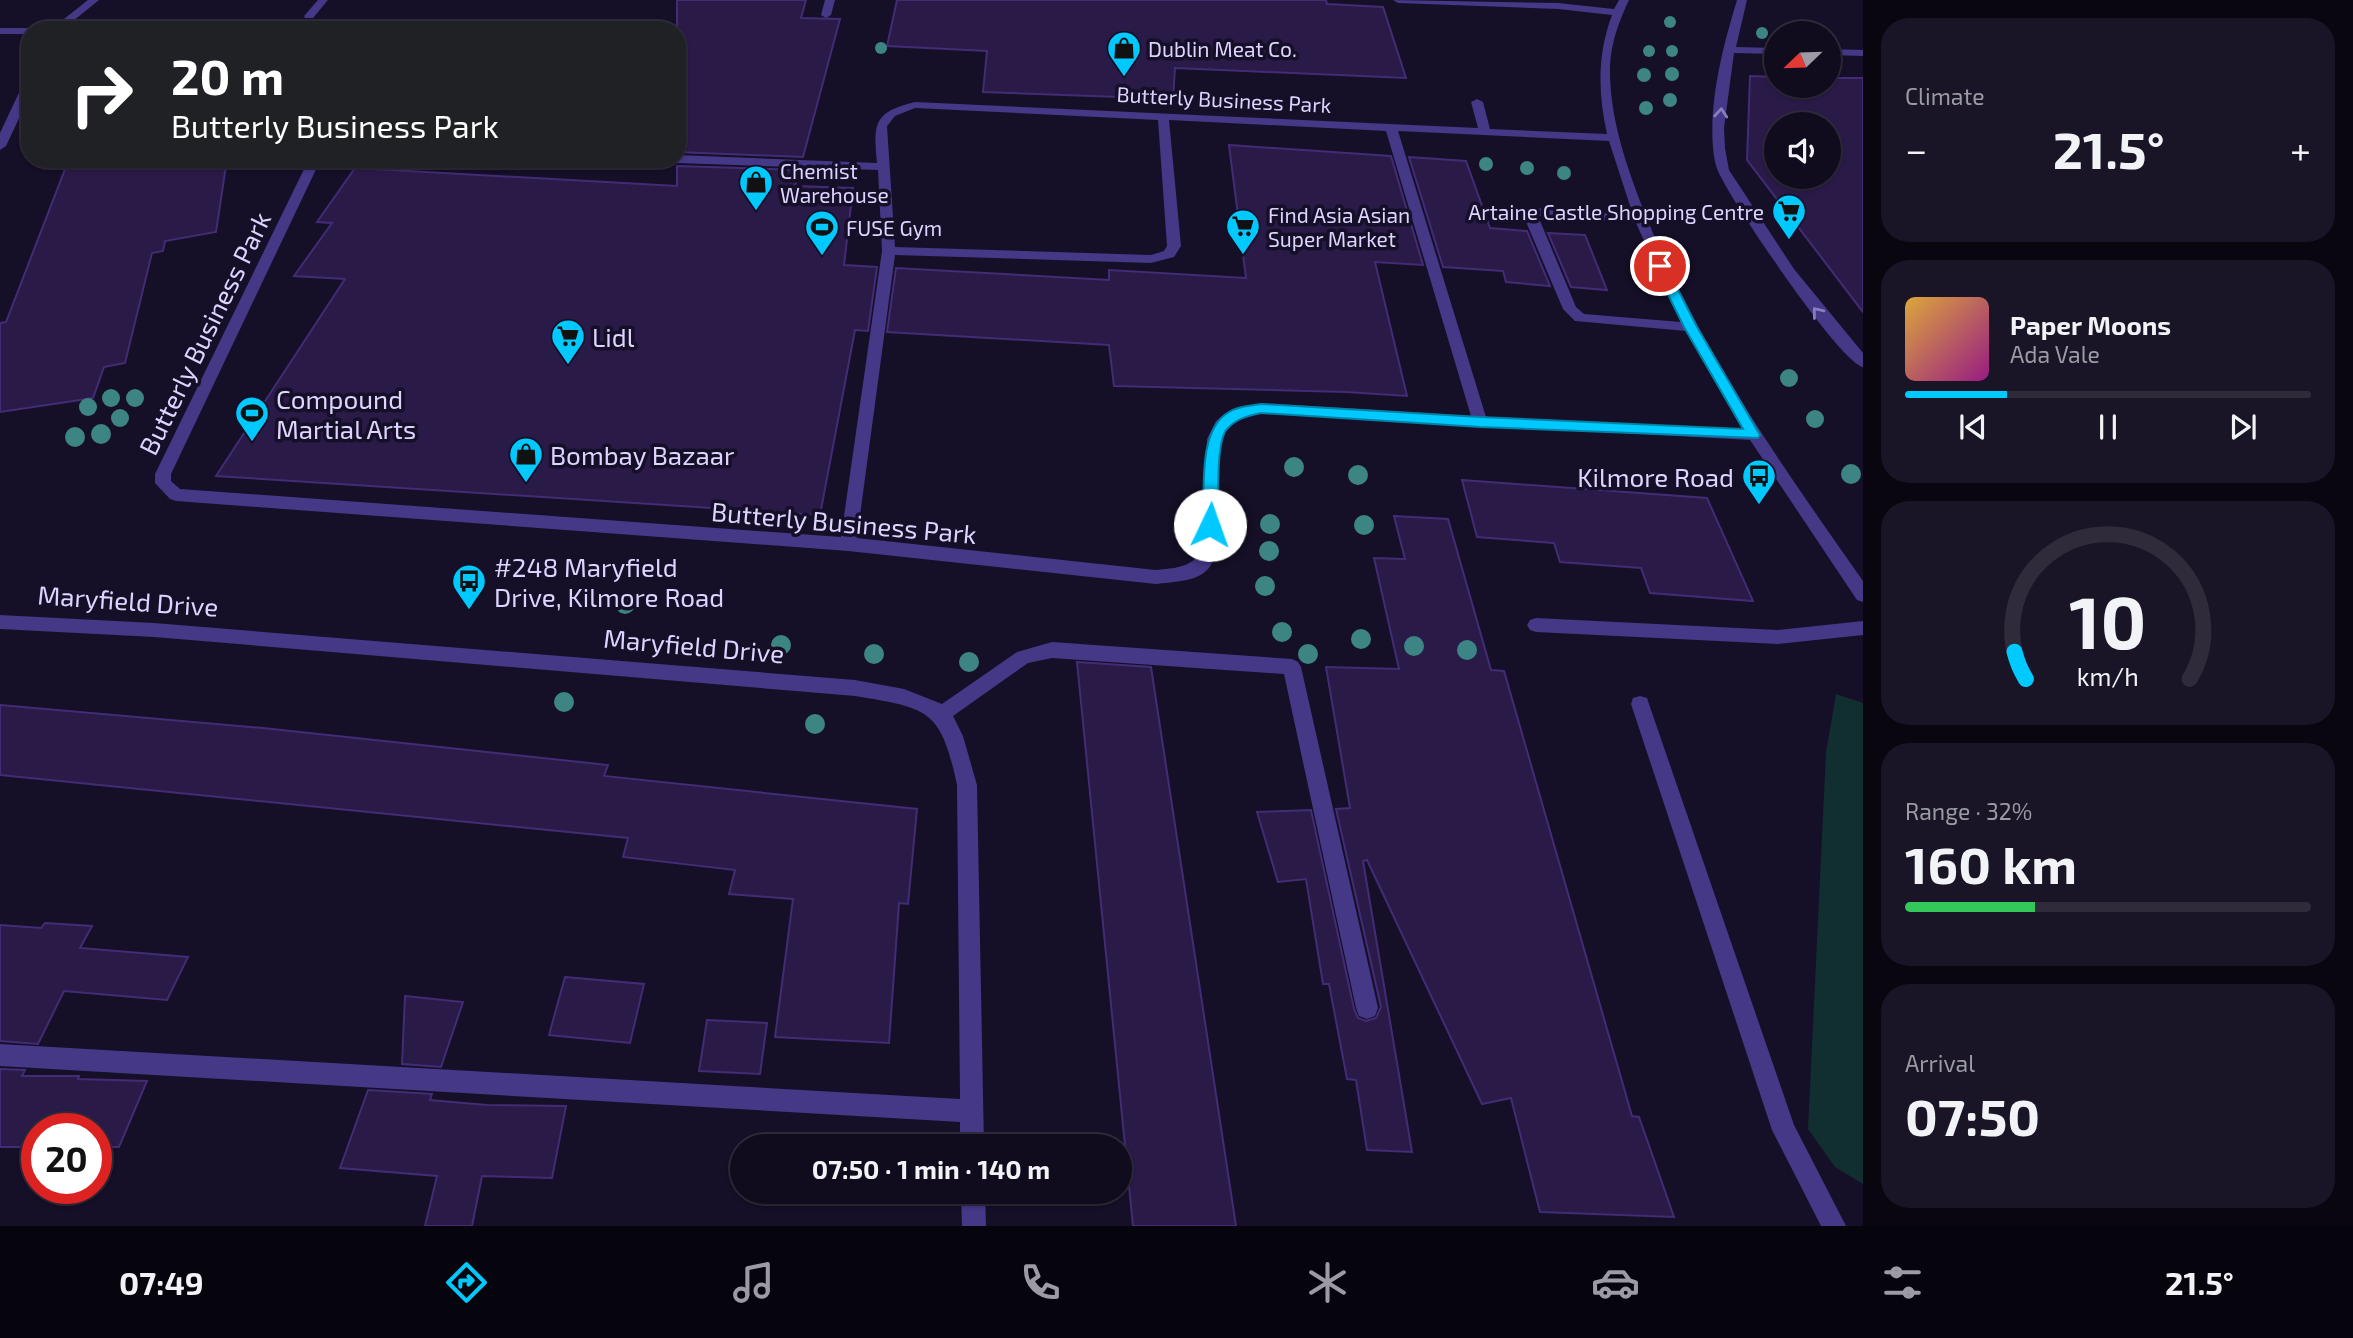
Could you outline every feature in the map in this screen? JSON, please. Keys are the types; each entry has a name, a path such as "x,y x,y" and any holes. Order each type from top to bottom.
{"street":[{"path":"67,21 94,0"},
{"path":"309,16 323,0"},
{"path":"826,15 830,0"},
{"path":"1398,0 1621,7 1605,64 1605,88 1613,138 1640,219 1691,327 1753,435 1863,594"},
{"path":"1742,0 1724,74 1720,162 1787,271 1822,318 1863,362"},
{"path":"0,31 21,31"},
{"path":"1730,50 1764,51"},
{"path":"1841,52 1863,53"},
{"path":"0,145 21,100"},
{"path":"1477,102 1485,133"},
{"path":"0,106 19,104"},
{"name":"Butterly Business Park","path":"848,544 889,251 879,125 887,114 915,105 1613,138"},
{"path":"889,251 1151,258 1169,254 1174,246 1163,116"},
{"path":"1391,129 1480,422"},
{"path":"686,159 884,167"},
{"name":"Butterly Business Park","path":"311,168 163,474 163,483 167,490 176,495 848,544 1156,577 1185,573 1201,566 1209,552 1214,446 1219,428 1235,414 1261,408 1753,435"},
{"path":"1640,219 1535,212 1530,217 1570,309 1580,318 1691,327"},
{"name":"Maryfield Drive","path":"0,622 167,631 855,688 923,701 942,714"},
{"path":"1536,625 1778,638 1863,628"},
{"path":"972,1134 967,785 954,730 942,714 1023,657 1052,650 1292,667 1367,1008"},
{"path":"1640,704 1784,1130 1834,1226"},
{"path":"0,1055 971,1111"},
{"path":"973,1204 974,1226"}],"green space":[{"path":"1836,694 1863,703 1863,1184 1835,1167 1808,1129 1826,752"}],"building":[{"path":"677,0 806,0 801,18 840,19 803,157 686,152 686,21 677,21"},
{"path":"897,0 1326,0 1327,4 1383,7 1406,78 1175,68 1173,99 983,92 987,51 887,46"},
{"path":"1750,76 1764,77 1764,98 1841,98 1841,78 1863,78 1863,312 1769,189 1841,189 1841,112 1764,112 1764,182 1747,160"},
{"path":"1229,145 1391,156 1423,265 1375,262 1407,396 1114,386 1109,345 887,332 896,268 1109,280 1109,270 1246,278"},
{"path":"1409,157 1466,161 1490,228 1527,231 1550,286 1506,282 1503,271 1443,267"},
{"path":"686,166 799,170 795,186 853,188 844,265 877,267 868,331 855,330 820,515 216,476 345,279 294,276 332,223 317,222 355,168 677,186 677,168"},
{"path":"66,168 226,168 216,232 165,241 163,251 152,253 125,363 104,367 93,398 0,412 0,323 6,322"},
{"path":"1548,233 1585,235 1607,290 1571,287"},
{"path":"1462,480 1707,498 1753,601 1650,593 1641,568 1560,562 1554,543 1477,537"},
{"path":"1394,516 1448,519 1491,670 1504,671 1632,1116 1639,1117 1674,1217 1540,1212 1511,1098 1482,1104 1367,860 1363,861 1412,1152 1367,1150 1356,1080 1347,1079 1329,984 1323,984 1306,879 1278,882 1257,812 1311,810 1354,1009 1358,1018 1366,1021 1376,1018 1381,1007 1336,809 1350,808 1326,667 1399,669 1374,558 1405,559"},
{"path":"1077,662 1151,667 1236,1226 1133,1226 1132,1134 1124,1134"},
{"path":"0,705 263,728 608,765 604,776 917,809 908,904 899,903 889,1043 775,1037 793,899 729,894 735,870 623,857 628,838 0,775"},
{"path":"45,923 92,926 80,948 188,957 167,1000 64,991 38,1044 0,1041 0,925 41,928"},
{"path":"565,977 644,984 630,1043 549,1035"},
{"path":"405,996 463,1002 441,1067 402,1064"},
{"path":"707,1020 767,1023 760,1074 699,1071"},
{"path":"0,1069 25,1070 22,1076 79,1076 78,1079 147,1081 119,1147 112,1147 112,1113 21,1113 21,1147 0,1147"},
{"path":"368,1090 432,1094 430,1100 487,1105 566,1106 552,1178 482,1176 472,1226 425,1226 437,1176 340,1168"}],"place":[{"name":"Dublin Meat Co.","path":"1124,78"},
{"name":"Chemist Warehouse","path":"756,212"},
{"name":"Artaine Castle Shopping Centre","path":"1789,241"},
{"name":"Find Asia Asian Super Market","path":"1243,256"},
{"name":"FUSE Gym","path":"822,257"},
{"name":"Lidl","path":"568,366"},
{"name":"Compound Martial Arts","path":"252,443"},
{"name":"Bombay Bazaar","path":"526,484"},
{"name":"Kilmore Road","path":"1759,506"},
{"name":"#248 Maryfield Drive, Kilmore Road","path":"469,611"}],"route":[{"path":"1210,525 1214,446 1219,428 1235,414 1261,408 1753,435 1691,327 1660,266"}]}
